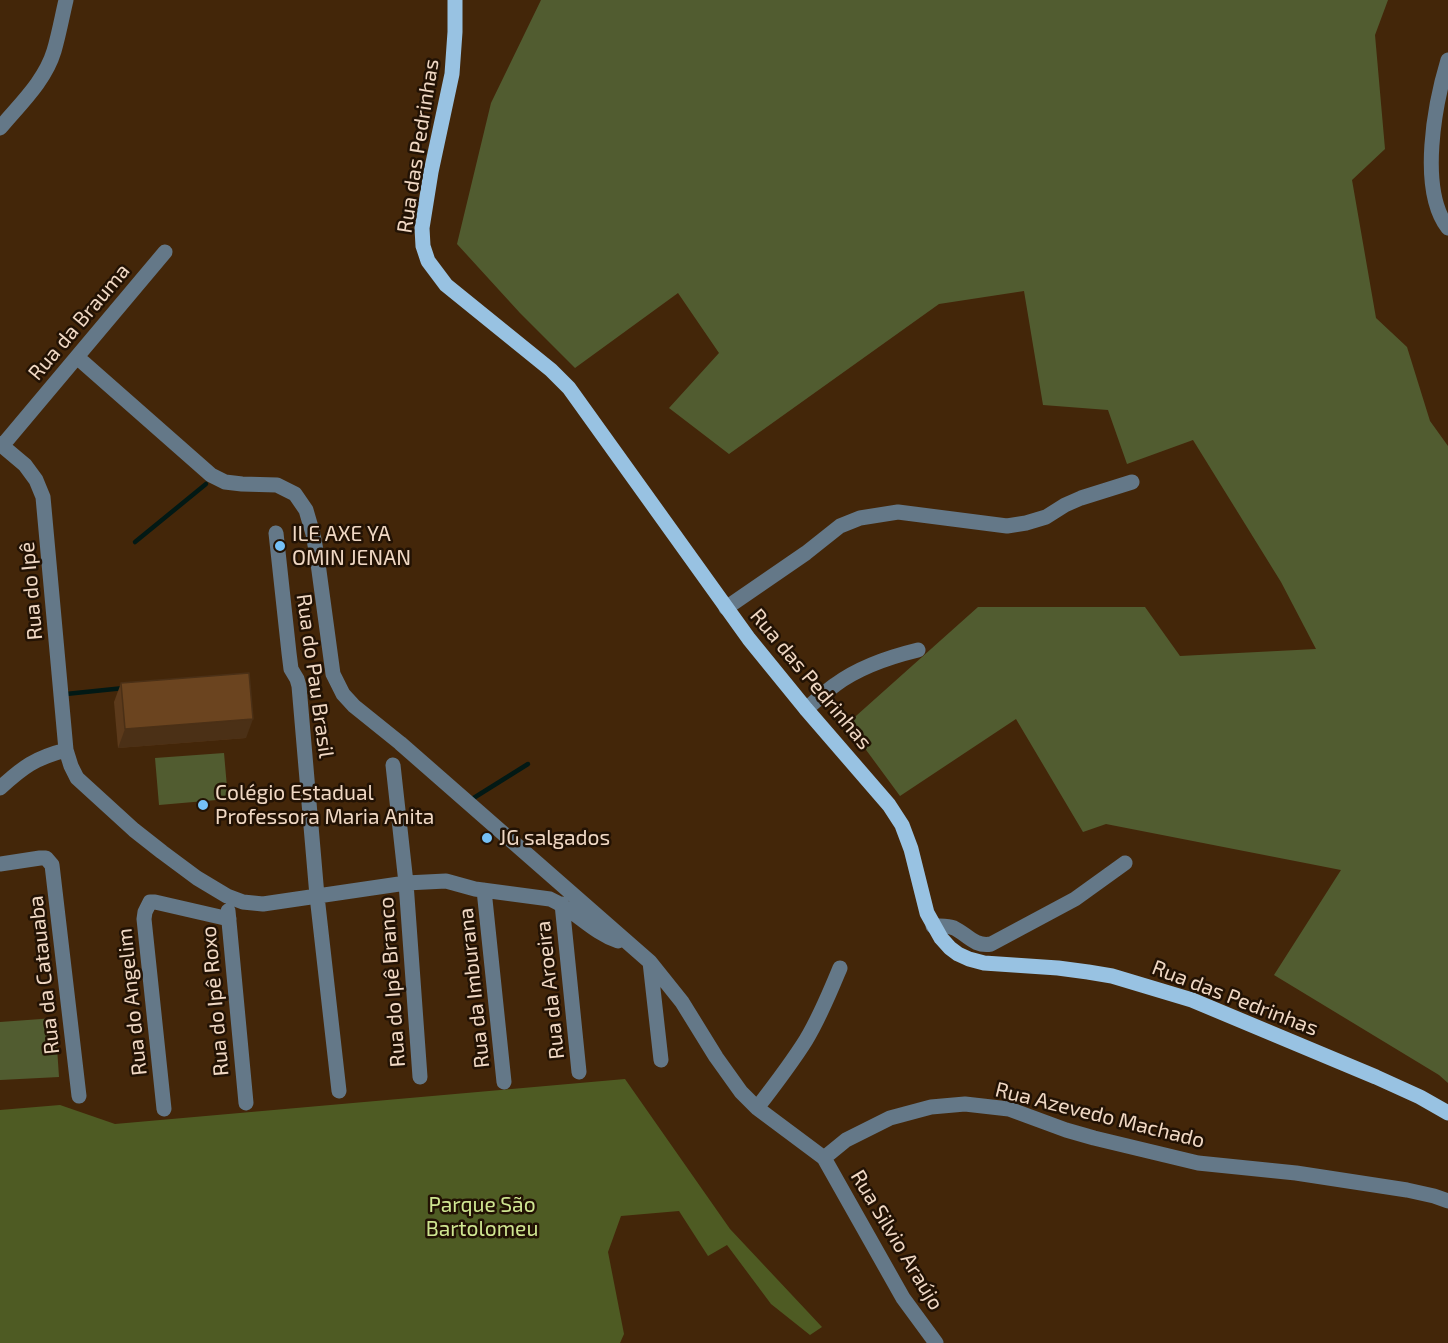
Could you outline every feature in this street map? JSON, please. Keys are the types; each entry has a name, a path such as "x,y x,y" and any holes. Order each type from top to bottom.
{"main road":[{"name":"Rua das Pedrinhas","path":"455,0 452,74 431,172 422,228 423,246 428,261 446,285 551,370 569,388 749,639 889,805 902,825 911,849 927,913 940,938 958,954 984,963 1058,968 1104,975 1192,1000 1376,1077 1448,1113"}],"street":[{"path":"0,128 37,86 48,67 54,52 66,0"},
{"path":"1448,60 1434,121 1441,186 1439,211 1448,228"},
{"name":"Rua da Brauma","path":"1,445 165,252"},
{"path":"77,357 211,475 225,482 277,485 295,494 306,510 313,534 333,674 354,706 408,750 650,962 682,1002 741,1092 757,1108 824,1158"},
{"name":"Rua do Ipê","path":"1,445 25,465 36,480 43,497 66,750 71,766 77,778 134,830 197,878 227,896 243,902 263,904 406,883 446,881 484,890 550,899 562,904"},
{"path":"726,608 806,553 840,526 860,518 898,512 1007,526 1046,517 1081,498 1132,482"},
{"name":"Rua do Pau Brasil","path":"276,533 291,669 299,686 317,896 339,1091"},
{"path":"806,709 836,684 858,671 889,658 918,651"},
{"path":"0,788 34,760 66,750"},
{"name":"Rua do Ipê Branco","path":"393,765 406,883 420,1077"},
{"name":"Rua da Catauaba","path":"0,864 40,858 49,861 52,865 79,1096"},
{"path":"933,926 954,928 973,942 991,944 1075,899 1125,863"},
{"name":"Rua da Imburana","path":"484,890 504,1083"},
{"name":"Rua do Ipê Roxo","path":"227,896 246,1103"},
{"name":"Rua do Angelim","path":"164,1109 144,919 147,906 150,902 155,902 229,919"},
{"path":"562,904 609,938 632,946"},
{"name":"Rua da Aroeira","path":"562,904 579,1072"},
{"path":"650,962 661,1060"},
{"path":"757,1108 807,1038 840,968"},
{"name":"Rua Azevedo Machado","path":"824,1158 846,1140 890,1118 931,1107 965,1104 1009,1109 1066,1130 1198,1163 1296,1173 1390,1187 1448,1201"},
{"name":"Rua Silvio Araújo","path":"824,1158 903,1298 936,1343"}],"green space":[{"path":"541,0 1388,0 1375,35 1385,149 1352,180 1376,318 1407,347 1430,421 1448,446 1448,1083 1439,1075 1274,975 1341,870 1106,824 1083,832 1016,719 900,796 847,724 978,607 1145,607 1180,656 1316,649 1281,582 1193,440 1127,464 1108,410 1043,405 1024,291 939,304 729,454 669,408 719,353 678,293 575,368 520,313 457,244 491,103"},
{"path":"224,753 228,799 159,805 155,758"},
{"path":"55,1018 59,1077 0,1080 0,1022"},
{"name":"Parque São Bartolomeu","path":"625,1079 730,1229 822,1327 810,1335 771,1304 727,1245 708,1256 679,1211 621,1216 608,1252 624,1334 620,1343 0,1343 0,1110 60,1105 115,1124"}],"building":[{"path":"249,673 253,719 125,729 121,683"}],"waterway":[{"path":"135,542 206,484"},
{"path":"66,694 124,688"},
{"path":"472,799 528,764"}],"place":[{"name":"ILE AXE YA OMIN JENAN","path":"280,546"},
{"name":"Colégio Estadual Professora Maria Anita","path":"203,805"},
{"name":"JG salgados","path":"487,838"}]}
